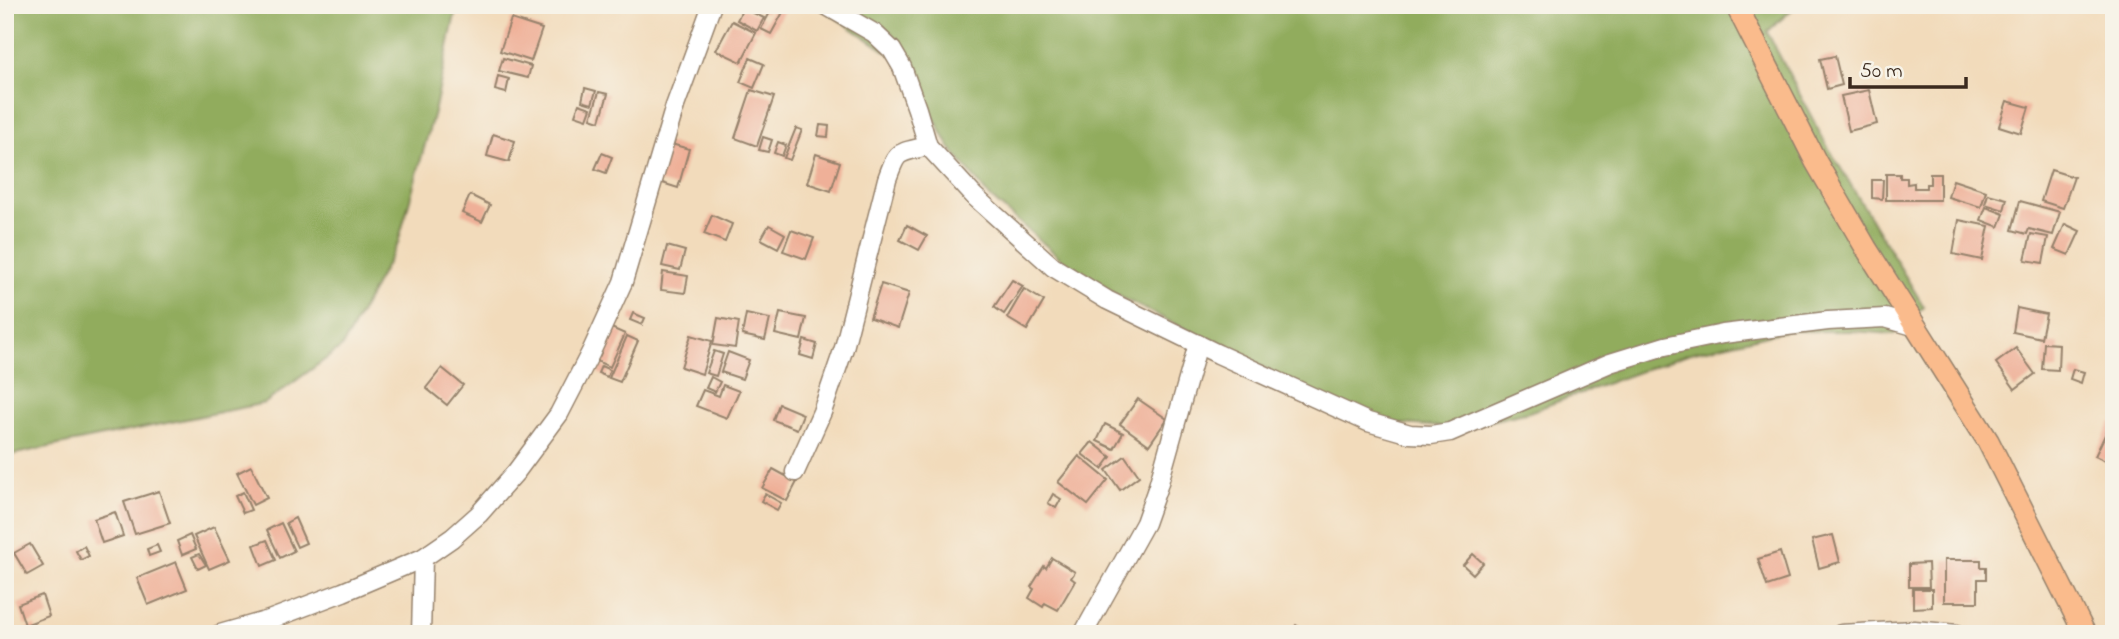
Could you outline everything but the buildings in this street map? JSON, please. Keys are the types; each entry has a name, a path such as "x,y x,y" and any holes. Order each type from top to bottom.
{"main road":[{"path":"1736,5 1816,162 1866,248 1988,441 2085,634"}],"street":[{"path":"220,634 294,610 423,558 453,538 479,514 516,472 559,414 624,282 675,106 712,5"},
{"path":"825,5 874,33 892,50 902,67 928,146 975,197 1053,267 1107,300 1368,422 1410,434 1431,435 1466,426 1609,363 1665,346 1723,334 1828,321 1885,318 1917,327"},
{"path":"795,472 822,412 844,348 895,157 928,146"},
{"path":"1083,634 1145,523 1198,344"},
{"path":"421,634 423,558"},
{"path":"1841,634 1914,630 1957,634"}],"green space":[{"path":"5,5 457,5 435,108 398,243 342,347 265,403 5,456"},
{"path":"817,5 1797,5 1767,32 1822,137 1924,307 1894,334 1785,331 1690,353 1529,412 1459,428 1373,422 1112,293 1066,263 989,196 949,146 905,64"}]}
